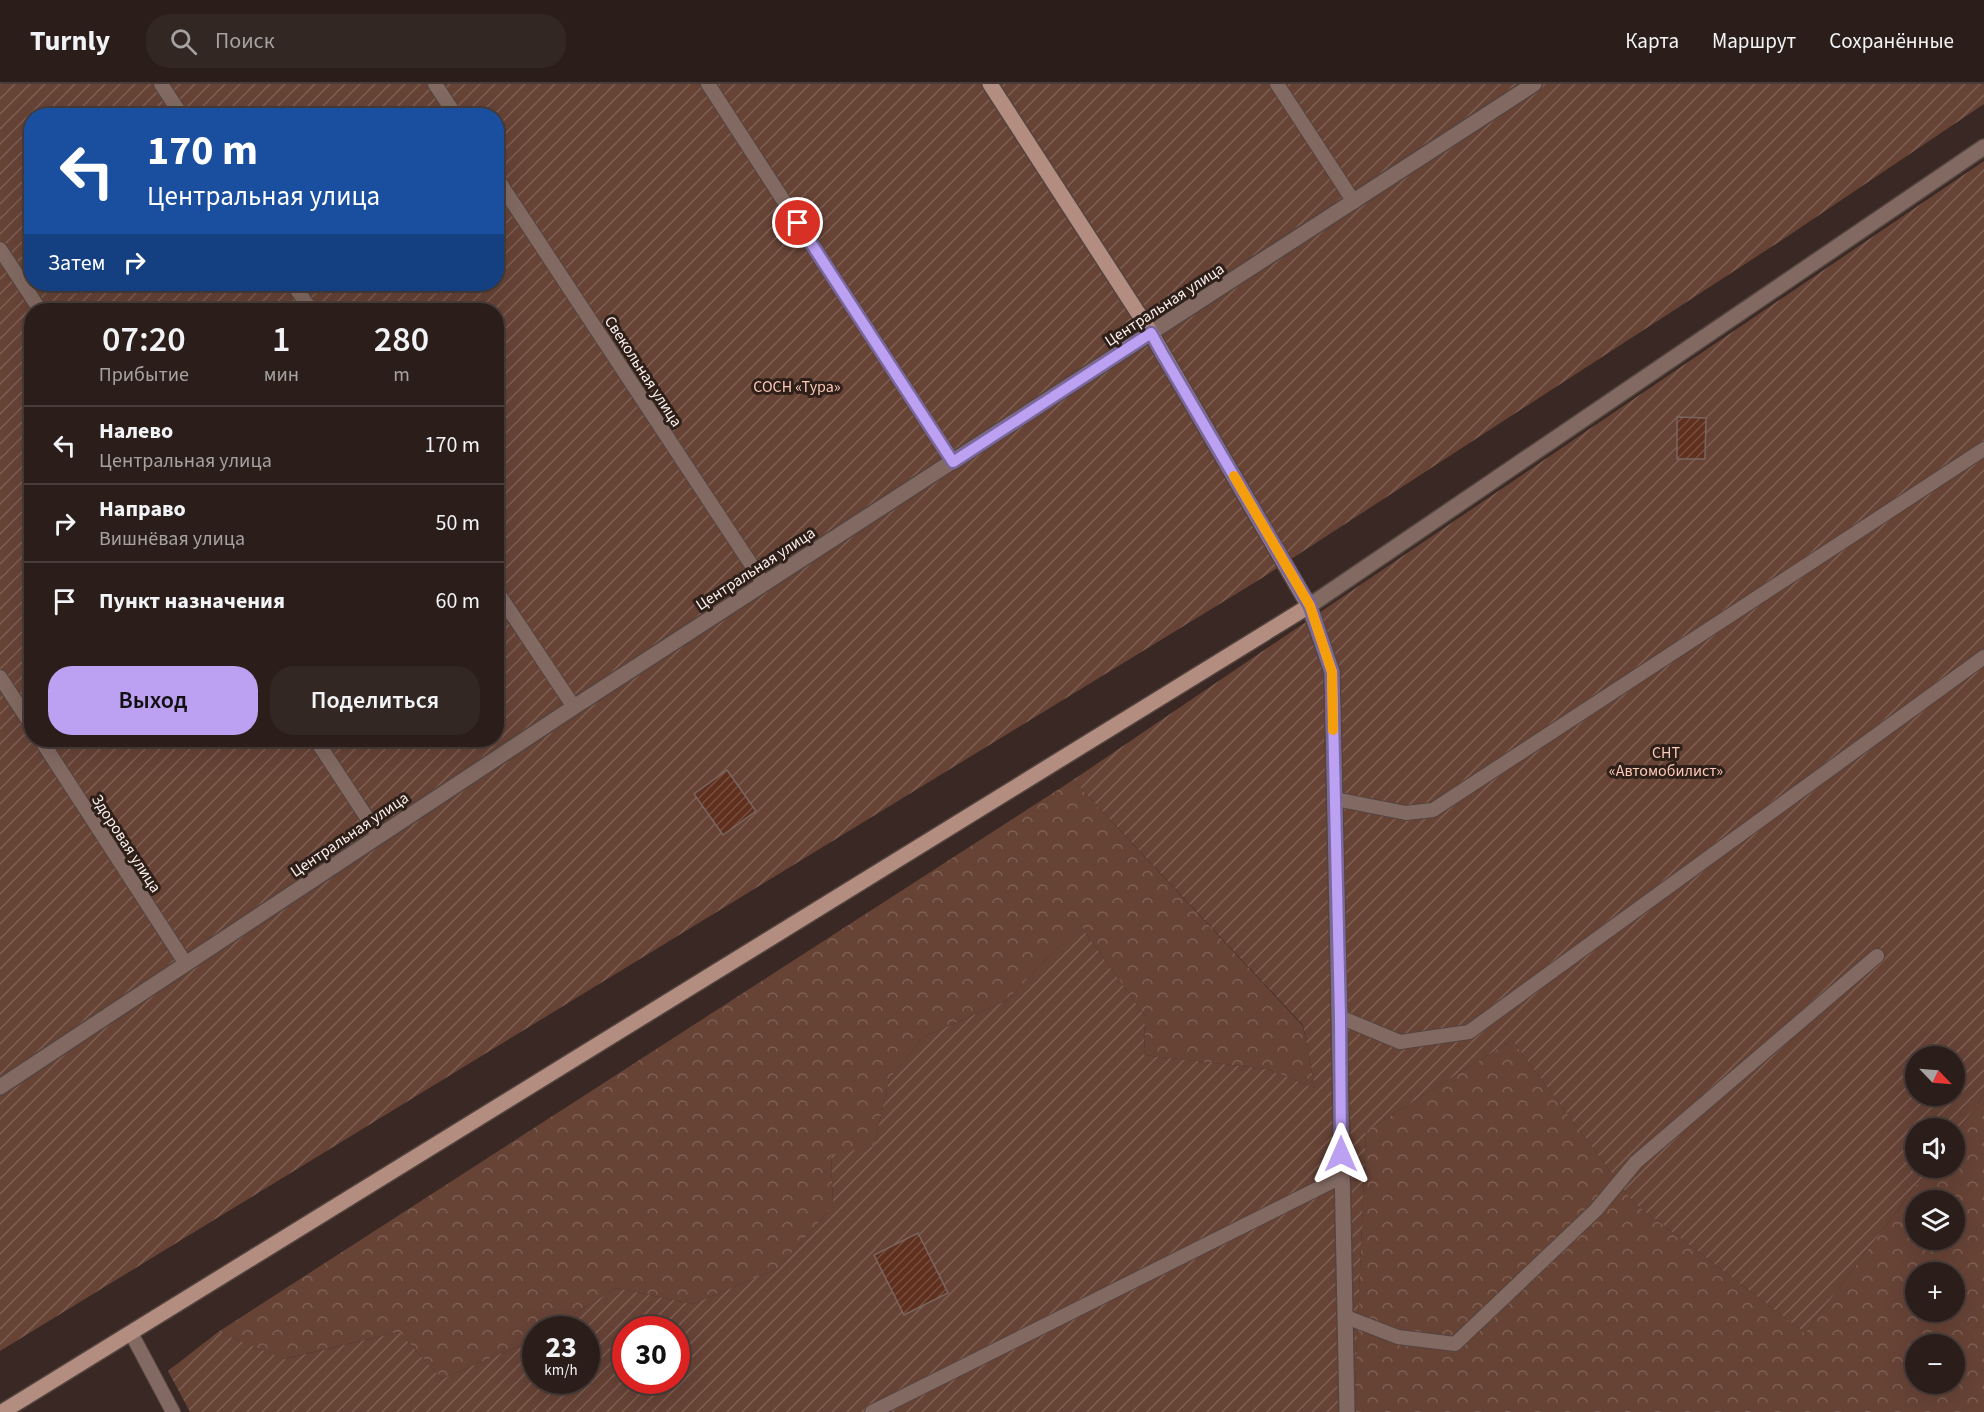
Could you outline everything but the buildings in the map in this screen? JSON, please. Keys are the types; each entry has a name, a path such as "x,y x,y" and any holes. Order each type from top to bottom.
{"street":[{"path":"990,84 1151,333 1310,606 1332,672 1347,1412"},
{"name":"Центральная улица","path":"1,1084 574,707 1534,84"},
{"path":"2,1412 1310,606 1984,147"}],"lane":[{"path":"161,84 177,108"},
{"path":"435,84 451,108"},
{"path":"708,84 953,462"},
{"path":"1277,84 1354,202"},
{"name":"Свекольная улица","path":"504,189 764,584"},
{"path":"0,249 24,286"},
{"path":"1335,799 1406,813 1432,810 1984,449"},
{"path":"504,602 574,707"},
{"path":"1340,1017 1400,1042 1469,1032 1984,657"},
{"path":"0,677 24,714"},
{"name":"Здоровая улица","path":"45,747 186,964"},
{"path":"321,747 379,836"},
{"path":"1346,1317 1398,1337 1455,1344 1596,1210 1636,1162 1877,956"},
{"path":"872,1412 1341,1177"},
{"path":"131,1333 173,1412"}],"green space":[{"name":"СОСН «Тура»","path":"0,84 1984,84 1984,104 1785,238 1262,578 0,1351"},
{"name":"СНТ «Автомобилист»","path":"1984,161 1984,1095 1965,1121 1965,1118 1905,1118 1905,1178 1922,1178 1913,1190 1905,1190 1905,1200 1805,1333 1634,1203 1512,1040 1366,1131 1354,1410 1349,1412 190,1412 168,1371 218,1332 284,1359 399,1332 442,1379 522,1344 522,1394 600,1394 600,1316 570,1316 617,1288 692,1304 778,1269 833,1206 831,1155 874,1146 889,1080 923,1037 1006,1001 1080,925 1145,1016 1144,1055 1267,1069 1315,1088 1303,1025 1073,780"},
{"path":"1073,780 1303,1026 1315,1088 1267,1069 1144,1055 1145,1016 1080,925 1006,1001 923,1037 889,1080 874,1146 831,1156 833,1206 778,1269 692,1304 617,1288 570,1316 522,1316 522,1344 442,1379 399,1332 283,1359 218,1332"},
{"path":"1512,1040 1634,1203 1805,1333 1905,1200 1905,1250 1965,1250 1965,1190 1913,1190 1922,1178 1965,1178 1965,1121 1984,1095 1984,1412 1349,1412 1354,1409 1366,1131"}],"slow traffic":[{"path":"1234,476 1310,606 1332,672 1333,730"}],"route":[{"path":"798,223 953,462 1151,333 1310,606 1332,672 1341,1154"}]}
